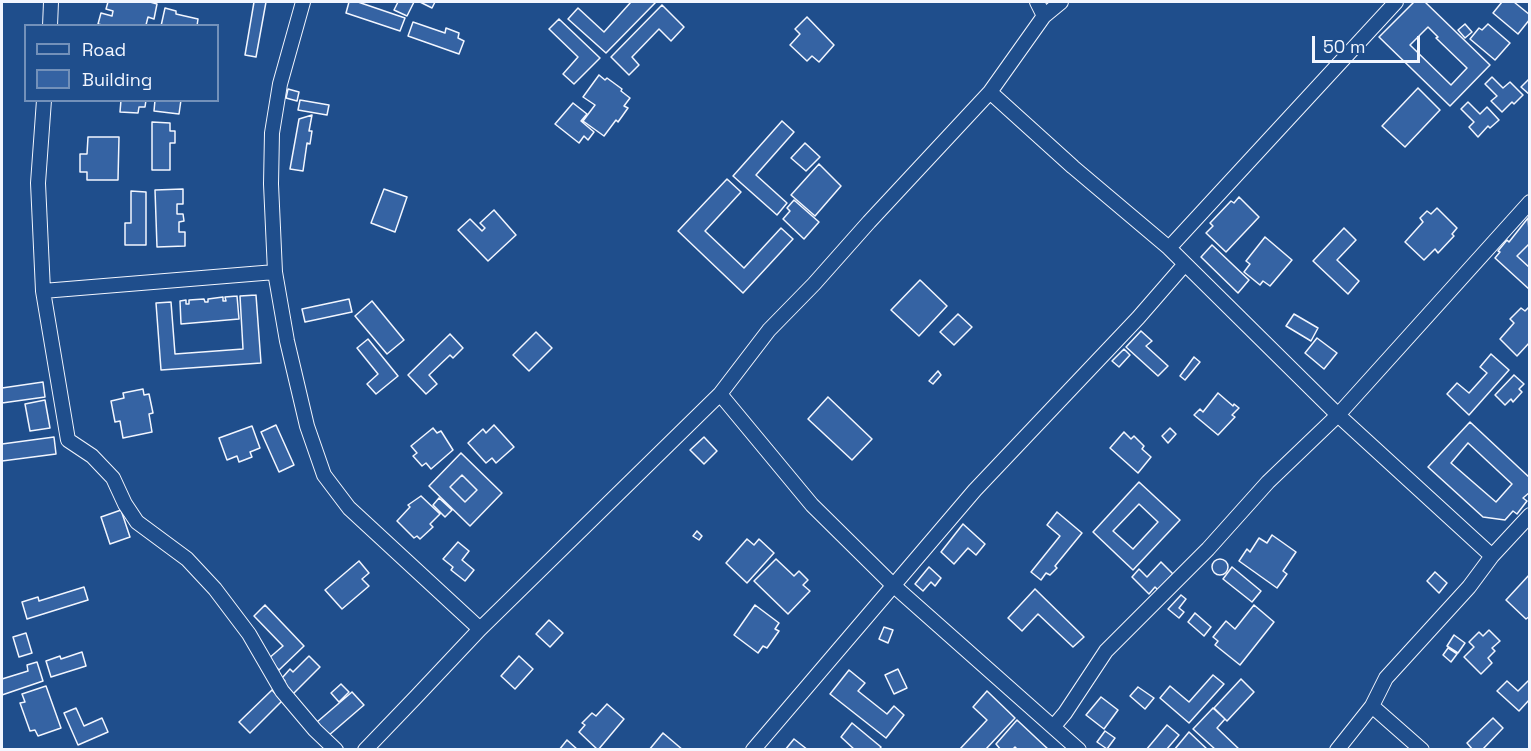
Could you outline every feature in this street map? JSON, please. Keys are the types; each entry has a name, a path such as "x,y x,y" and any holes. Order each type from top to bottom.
{"street":[{"path":"50,24 51,2"},
{"path":"303,2 280,84 272,133 271,184 275,272 307,426 324,475 349,508 480,629"},
{"path":"1037,2 1044,16"},
{"path":"364,750 480,629 720,394 769,330 990,92 1044,16 1060,2"},
{"path":"1169,248 1396,2"},
{"path":"990,92 1073,167 1169,248 1338,415 1492,556"},
{"path":"44,102 38,183 43,291 68,440 92,456 113,478 125,504 137,522 187,559 215,589 249,634 282,691 315,730 336,750"},
{"path":"1054,726 1106,651 1208,549 1268,482 1338,415 1530,202"},
{"path":"753,750 975,490 1138,318 1185,264"},
{"path":"43,291 275,272"},
{"path":"720,394 812,505 893,585 1079,750"},
{"path":"1337,750 1372,706 1386,678 1469,587 1492,556 1530,515"},
{"path":"1372,706 1422,750"}],"building":[{"path":"108,2 157,4 154,19 148,17 146,24 98,24 101,13 112,16 113,11 106,9"},
{"path":"254,2 266,2 256,57 245,55"},
{"path":"349,2 358,2 405,18 400,31 346,13"},
{"path":"398,2 414,2 407,16 394,10"},
{"path":"420,2 435,2 432,8"},
{"path":"631,2 656,2 606,53 568,19 578,8 604,32"},
{"path":"1414,2 1425,2 1490,65 1450,106 1379,37","holes":["1428,27 1438,37 1436,38 1467,68 1451,85 1410,45"]},
{"path":"1502,2 1514,2 1530,15 1530,19 1518,34 1493,13"},
{"path":"662,5 684,27 671,41 659,29 632,57 639,65 629,75 611,57"},
{"path":"165,8 176,11 176,14 198,19 197,24 161,24"},
{"path":"807,17 834,45 819,62 812,56 807,61 790,45 800,34 795,29"},
{"path":"559,19 600,58 574,84 563,74 578,57 549,29"},
{"path":"413,22 445,33 446,28 459,33 458,38 464,41 459,54 408,36"},
{"path":"1465,24 1472,32 1465,38 1458,30"},
{"path":"1488,24 1510,43 1495,60 1470,39 1479,28 1482,30"},
{"path":"599,75 622,89 621,91 630,98 624,106 628,108 604,136 583,121 595,105 583,97"},
{"path":"1492,77 1503,88 1510,82 1523,95 1502,112 1491,101 1497,96 1485,84"},
{"path":"1530,78 1530,95 1521,87"},
{"path":"1418,88 1440,110 1405,147 1382,126"},
{"path":"288,89 299,92 297,101 286,98"},
{"path":"300,100 329,105 327,115 298,110"},
{"path":"121,102 146,102 145,107 139,107 138,113 120,112"},
{"path":"155,102 181,102 179,114 154,111"},
{"path":"1468,102 1480,114 1487,107 1499,120 1490,128 1488,126 1478,137 1469,127 1474,122 1461,109"},
{"path":"573,103 587,114 581,121 594,132 588,140 584,136 579,143 555,124"},
{"path":"312,115 309,131 312,131 310,144 307,143 303,171 290,169 299,119"},
{"path":"782,121 794,132 756,175 787,203 777,215 733,176"},
{"path":"152,122 170,123 170,131 175,131 175,143 170,143 170,170 152,170"},
{"path":"88,137 119,137 118,180 87,180 87,172 80,172 80,154 87,154"},
{"path":"805,143 820,157 806,171 791,158"},
{"path":"819,164 841,186 815,216 791,195"},
{"path":"727,179 741,192 705,231 744,268 781,228 793,239 743,293 678,231"},
{"path":"183,189 183,204 177,204 177,214 183,214 184,221 179,222 179,232 185,232 185,246 157,247 155,190"},
{"path":"384,189 407,197 395,232 371,223"},
{"path":"131,191 146,192 146,245 125,245 125,223 131,223"},
{"path":"1239,197 1259,217 1226,252 1206,233 1213,226 1210,223 1231,201 1234,203"},
{"path":"794,200 819,222 804,239 783,219 790,211 787,208"},
{"path":"1437,208 1457,228 1452,234 1454,236 1438,253 1435,249 1424,260 1405,242 1423,222 1420,218 1427,211 1431,214"},
{"path":"494,210 516,235 488,261 458,230 470,219 482,231 485,228 480,223"},
{"path":"1528,218 1530,243 1517,256 1530,268 1530,290 1495,258 1507,240 1509,242"},
{"path":"1344,228 1356,240 1337,260 1359,281 1348,294 1313,261"},
{"path":"1265,237 1292,260 1270,286 1263,281 1260,285 1244,272 1250,264 1246,261"},
{"path":"1530,243 1530,268 1517,256"},
{"path":"1212,245 1249,280 1238,293 1201,257"},
{"path":"920,280 947,306 919,336 891,310"},
{"path":"256,295 261,363 161,370 156,303 171,302 175,354 243,349 240,296"},
{"path":"237,296 239,319 181,324 180,301 186,300 186,304 189,304 189,300 204,299 208,302 208,299 223,297 223,301 226,301 225,297"},
{"path":"349,299 352,312 305,322 302,309"},
{"path":"372,301 404,340 387,354 355,316"},
{"path":"1530,306 1530,342 1517,356 1500,339 1514,323 1510,319 1521,308 1525,311"},
{"path":"958,314 972,327 954,345 940,332"},
{"path":"1294,314 1318,328 1311,341 1286,326"},
{"path":"1141,331 1152,341 1146,346 1168,366 1158,376 1126,347"},
{"path":"536,332 552,348 529,371 513,355"},
{"path":"450,334 463,348 453,358 450,355 429,375 437,384 426,394 408,375"},
{"path":"1317,338 1337,353 1324,369 1305,353"},
{"path":"368,339 398,376 376,394 367,384 378,374 357,348"},
{"path":"1124,349 1130,355 1119,367 1112,361"},
{"path":"1491,354 1509,370 1469,415 1447,394 1457,383 1469,393 1487,373 1480,367"},
{"path":"1194,357 1200,362 1185,380 1180,376"},
{"path":"938,371 941,375 933,384 929,381"},
{"path":"1514,375 1524,384 1519,389 1522,392 1513,402 1511,399 1505,405 1495,395"},
{"path":"43,382 45,397 2,403 2,388"},
{"path":"143,389 144,395 149,394 153,413 149,414 152,432 123,438 120,421 115,422 111,401 124,398 123,393"},
{"path":"1218,393 1233,406 1234,404 1239,408 1232,415 1235,417 1218,435 1194,415 1200,409 1203,412"},
{"path":"828,397 872,439 852,460 808,419"},
{"path":"45,400 50,428 30,431 25,404"},
{"path":"1470,422 1530,478 1530,492 1523,498 1527,501 1517,514 1513,511 1505,520 1483,517 1428,467","holes":["1468,443 1512,484 1496,502 1451,463"]},
{"path":"276,425 294,465 279,472 261,432"},
{"path":"494,425 514,447 496,463 492,458 486,463 468,443 483,429 486,433"},
{"path":"252,426 260,448 250,452 252,457 239,462 237,456 227,460 219,438"},
{"path":"433,428 437,433 441,431 453,450 431,469 426,463 422,466 413,456 417,453 411,446"},
{"path":"1170,428 1176,434 1168,443 1162,436"},
{"path":"1124,432 1131,439 1134,436 1144,446 1142,449 1151,457 1138,473 1110,448"},
{"path":"54,437 56,454 2,461 2,444"},
{"path":"704,437 717,451 704,464 690,450"},
{"path":"461,453 502,493 470,526 429,486","holes":["462,475 477,490 465,502 450,487"]},
{"path":"462,475 477,490 465,502 450,487"},
{"path":"1139,482 1180,520 1133,570 1093,532","holes":["1139,504 1158,522 1133,549 1113,531"]},
{"path":"421,496 440,514 430,524 433,527 420,539 417,536 414,538 397,521 410,507 408,505"},
{"path":"439,498 452,510 445,517 433,505"},
{"path":"121,510 130,537 110,544 101,517"},
{"path":"1057,512 1082,533 1055,566 1057,568 1050,575 1046,573 1041,580 1031,572 1060,536 1047,525"},
{"path":"963,524 985,544 976,555 968,548 954,564 941,552"},
{"path":"697,531 702,536 699,540 693,536"},
{"path":"1272,535 1296,552 1283,571 1287,574 1277,588 1239,561 1247,549 1250,552 1259,538 1267,543"},
{"path":"747,539 754,545 759,539 774,553 747,583 726,563"},
{"path":"458,542 469,551 462,560 474,570 465,581 451,570 453,567 443,559"},
{"path":"776,559 794,576 799,571 808,580 803,585 810,591 788,614 754,581"},
{"path":"1220,559 1228,567 1220,575 1212,567"},
{"path":"359,561 369,573 362,579 369,586 342,609 325,590"},
{"path":"1161,562 1173,574 1158,590 1155,587 1149,594 1132,577 1139,569 1147,577"},
{"path":"929,567 941,578 935,586 931,582 923,591 915,584"},
{"path":"1232,567 1261,591 1252,602 1223,579"},
{"path":"1435,572 1447,583 1439,593 1427,581"},
{"path":"1530,574 1530,616 1526,619 1506,600"},
{"path":"84,587 88,600 27,619 22,602 38,597 39,601"},
{"path":"1035,589 1084,637 1073,647 1038,614 1022,631 1008,618"},
{"path":"1181,595 1186,599 1179,608 1184,612 1179,618 1168,609"},
{"path":"265,605 304,646 279,670 268,659 283,646 254,616"},
{"path":"755,605 779,623 775,629 779,631 767,648 763,646 758,653 734,635"},
{"path":"1254,605 1274,622 1240,665 1215,645 1218,641 1213,637 1226,621 1235,629"},
{"path":"1195,613 1211,627 1204,636 1188,622"},
{"path":"549,620 563,633 550,647 536,634"},
{"path":"884,627 893,630 888,643 879,639"},
{"path":"1489,630 1500,641 1492,648 1495,651 1488,658 1492,663 1481,674 1464,657 1474,647 1469,642 1479,632 1483,636"},
{"path":"26,633 32,653 19,657 13,637"},
{"path":"1454,635 1465,643 1458,653 1447,646"},
{"path":"1448,648 1457,654 1451,662 1443,655"},
{"path":"82,652 86,666 51,677 46,661"},
{"path":"309,656 320,667 290,697 280,686 285,681 282,678 290,669 293,672"},
{"path":"519,656 533,669 515,689 501,676"},
{"path":"37,662 43,681 2,695 2,679 28,671 27,665"},
{"path":"898,669 907,688 894,694 885,675"},
{"path":"849,670 865,683 858,691 887,714 894,706 904,715 886,738 830,694"},
{"path":"1213,675 1224,684 1189,723 1160,698 1170,686 1189,702"},
{"path":"1241,679 1254,692 1227,721 1214,708"},
{"path":"1507,681 1518,691 1528,681 1530,682 1530,699 1519,711 1497,691"},
{"path":"341,684 349,692 339,702 331,693"},
{"path":"46,686 61,728 38,736 35,730 30,731 20,703 25,702 22,694"},
{"path":"1138,687 1154,698 1145,709 1130,696"},
{"path":"272,690 282,701 250,733 239,722"},
{"path":"987,691 1015,718 985,750 959,750 987,720 973,707"},
{"path":"352,692 364,705 328,736 317,722"},
{"path":"1101,697 1118,710 1104,729 1086,715"},
{"path":"607,704 624,719 598,750 579,732 585,725 582,723 592,713 596,716"},
{"path":"76,708 84,726 102,718 108,732 78,745 64,713"},
{"path":"1213,708 1225,719 1217,728 1240,750 1216,750 1193,729"},
{"path":"1493,718 1503,728 1482,750 1473,750 1467,743"},
{"path":"1017,720 1049,750 1018,750 1015,747 1012,750 1001,750 996,744"},
{"path":"852,723 881,747 879,750 855,750 841,737"},
{"path":"1167,725 1179,735 1166,750 1146,750"},
{"path":"1105,731 1115,738 1107,749 1097,742"},
{"path":"1189,732 1208,750 1174,750"},
{"path":"663,733 683,750 649,750"},
{"path":"794,739 808,750 785,750"},
{"path":"567,740 578,750 559,750"}]}
